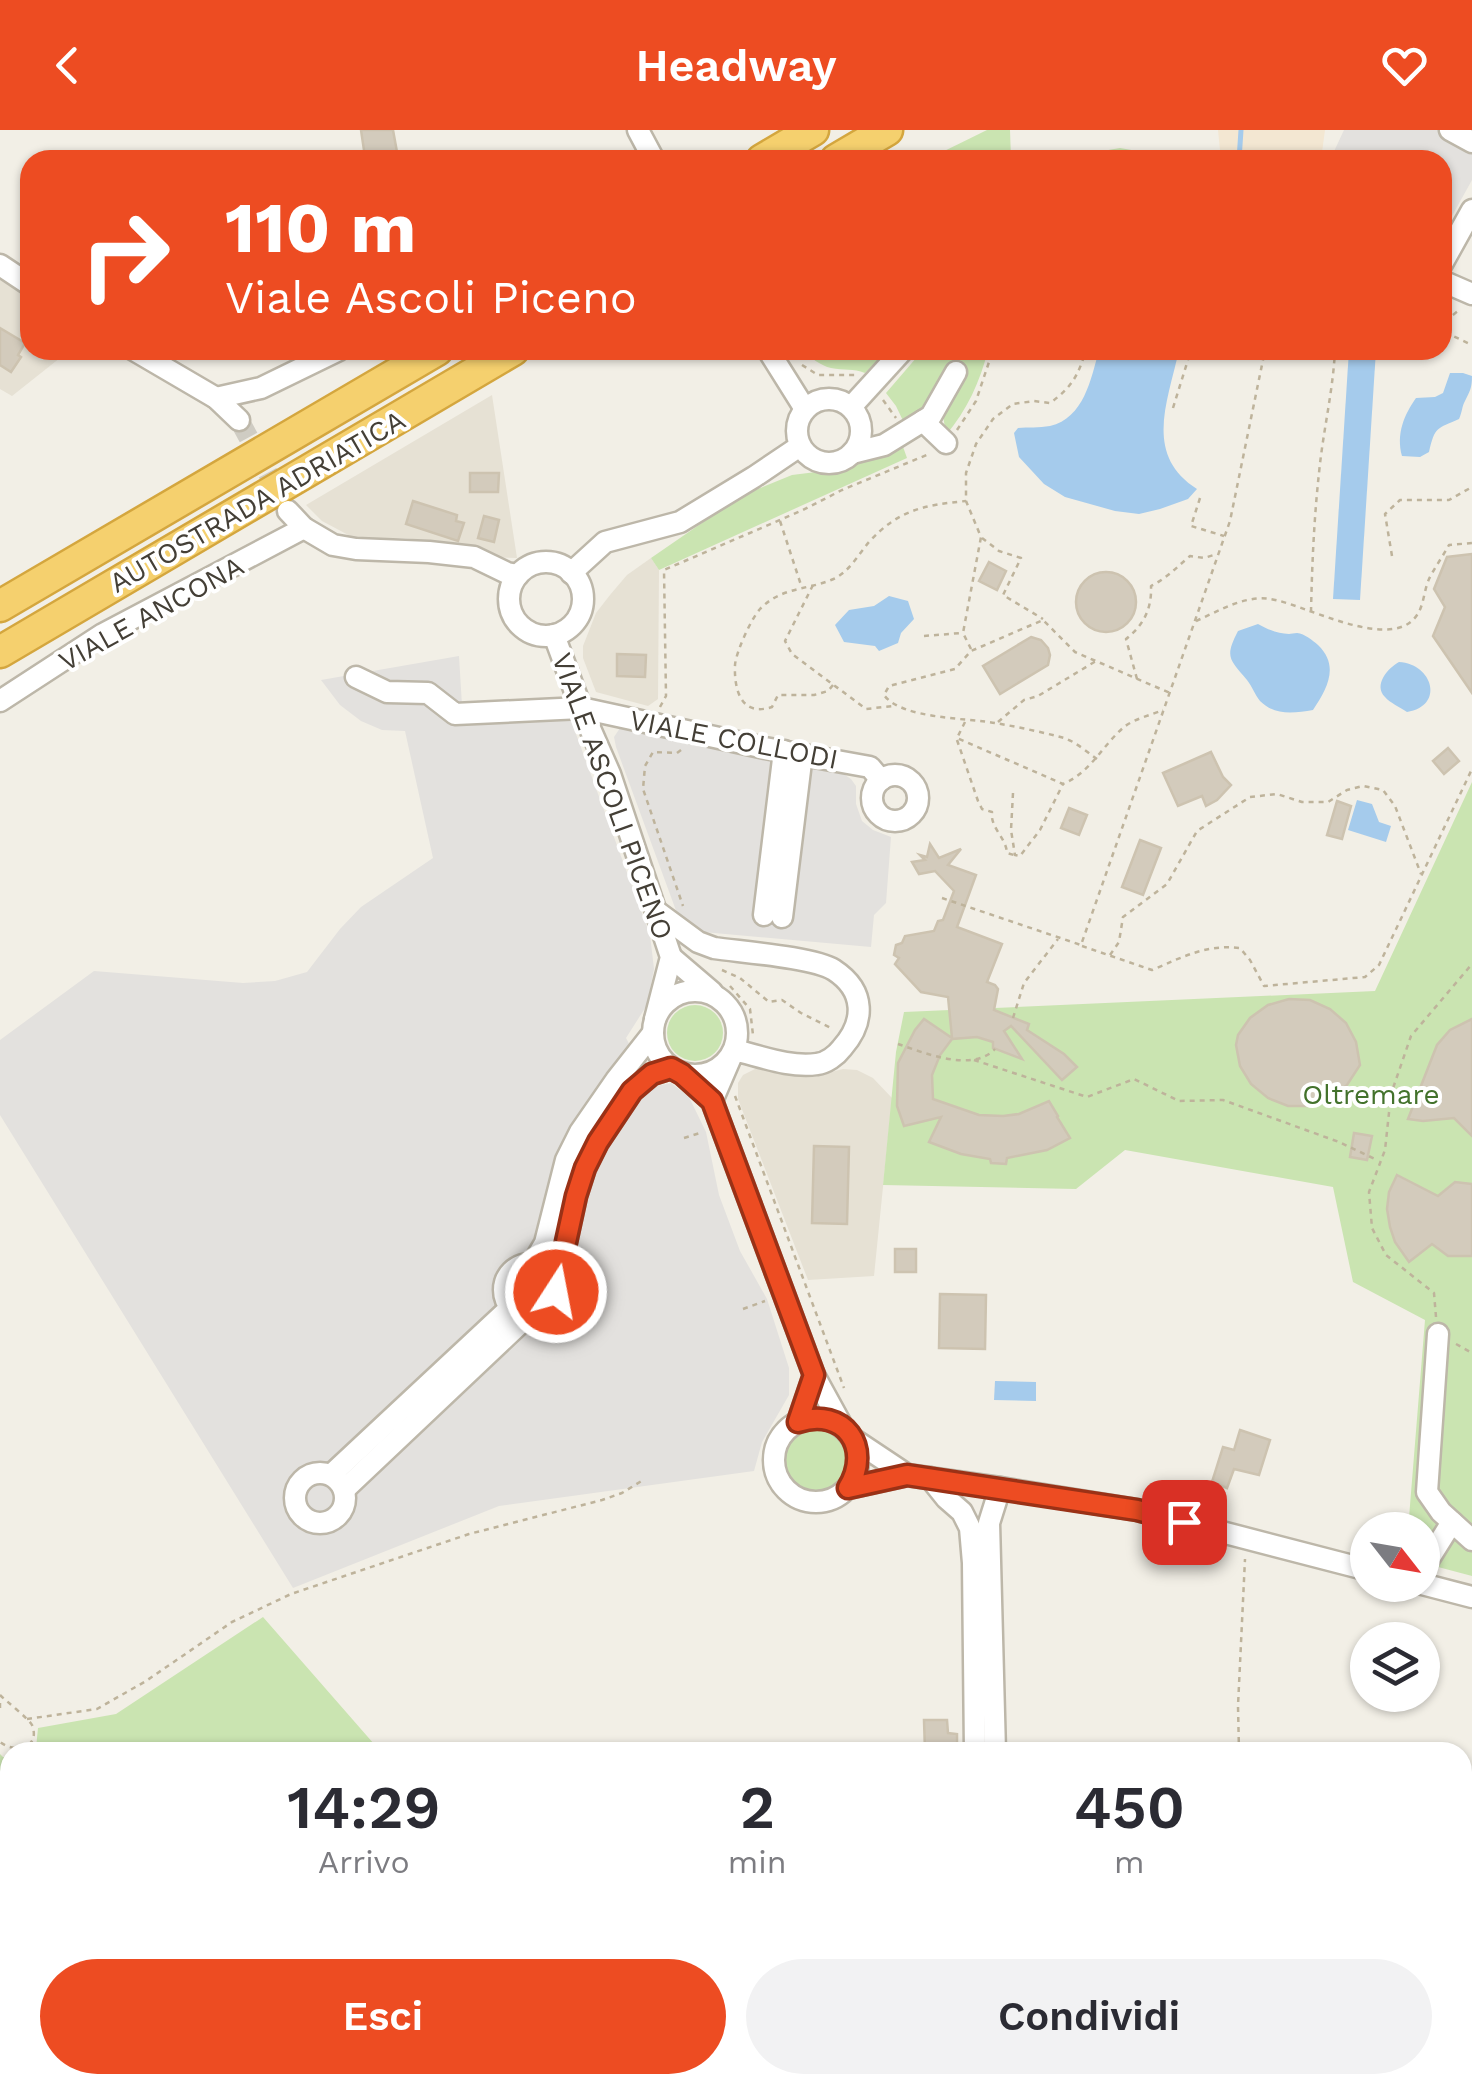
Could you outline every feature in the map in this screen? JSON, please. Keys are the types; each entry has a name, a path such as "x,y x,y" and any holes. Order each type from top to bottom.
{"highway":[{"path":"779,150 813,130"},
{"path":"853,150 887,130"},
{"name":"AUTOSTRADA ADRIATICA","path":"0,606 420,360"},
{"name":"AUTOSTRADA ADRIATICA","path":"0,652 497,360"}],"street":[{"path":"1450,130 1472,142"},
{"path":"1452,246 1472,210"},
{"path":"151,360 216,398 238,420"},
{"path":"216,398 261,388 318,360"},
{"path":"774,360 805,408"},
{"path":"851,407 895,360"},
{"path":"852,453 861,435 851,407 833,398 805,408 796,427 800,446 815,460 825,463 844,459 852,453 884,446 931,416 956,372"},
{"path":"924,421 946,444"},
{"path":"572,573 605,542 680,522 800,446"},
{"path":"288,511 304,528 333,545 474,558 518,575"},
{"name":"VIALE ANCONA","path":"0,701 102,634 304,528"},
{"path":"550,562 572,573 582,592 579,614 573,624 554,635 532,634 522,628 514,619 509,597 518,575 538,563 550,562"},
{"name":"VIALE ASCOLI PICENO","path":"554,635 610,774 671,956 654,1026"},
{"name":"VIALE COLLODI","path":"356,678 388,692 428,693 455,714 581,708 870,766 881,780"},
{"path":"773,916 793,753"},
{"path":"541,1269 564,1251 576,1196 598,1142 632,1091 652,1074 707,1074 743,1052 794,1064 820,1064 837,1055 860,1018 858,998 847,980 832,968 714,948 698,942 656,911"},
{"name":"VIALE ASCOLI PICENO","path":"671,956 724,992"},
{"path":"541,1269 566,1160 580,1132 654,1026 661,1007 683,992 724,992 743,1052"},
{"path":"654,1026 657,1053 712,1101 814,1375 857,1451 858,1464 848,1488"},
{"path":"712,1101 743,1052"},
{"path":"752,1207 774,1200"},
{"path":"772,1262 794,1256"},
{"path":"338,1482 519,1312 544,1312 554,1300 556,1286 541,1269 525,1265 513,1271 506,1282 505,1295 519,1312"},
{"path":"1438,1334 1427,1492 1441,1512 1472,1540"},
{"path":"798,1422 814,1375"},
{"path":"907,1475 821,1418 798,1422 786,1430 774,1456 779,1481 786,1490 806,1501 828,1500 848,1488 907,1475 1137,1510 1350,1565"},
{"path":"930,1478 962,1512 970,1528 975,1742"},
{"path":"996,1742 989,1523 1000,1488"},
{"path":"1440,1541 1452,1522"},
{"path":"1440,1589 1472,1597"}],"path":[{"path":"1452,314 1469,294"},
{"path":"651,723 666,696 664,570 946,444 976,401 990,360"},
{"path":"971,651 963,632 981,538 966,500 966,473 976,444 992,420 1013,404 1050,403 1066,391 1079,374 1083,360"},
{"path":"1173,408 1188,360"},
{"path":"1081,945 1230,521 1263,360"},
{"path":"1312,613 1314,520 1334,360"},
{"path":"1392,556 1386,514 1400,500 1449,500 1472,487"},
{"path":"1200,498 1191,526 1225,536"},
{"path":"833,685 828,692 778,695 772,707 749,708 738,695 735,663 759,610 802,586 834,580 897,517 924,505 966,500"},
{"path":"779,520 802,586"},
{"path":"981,538 999,551 1021,558 1003,595 1043,620 1075,652 1170,693"},
{"path":"1195,622 1244,600 1270,598 1351,625 1392,630 1408,624 1418,614 1429,579 1449,545 1472,543"},
{"path":"1137,679 1126,639 1145,619 1152,600 1151,586 1166,579 1190,556 1219,554"},
{"path":"814,584 785,641 792,654 866,709 896,706"},
{"path":"1043,620 971,651 955,669 888,686 884,695 896,706 933,716 996,723 1068,739 1097,759"},
{"path":"924,636 963,632"},
{"path":"996,723 1024,700 1038,696 1096,661"},
{"path":"959,739 1064,784 1076,779 1126,725 1164,709"},
{"path":"966,720 958,748 978,801 982,809 992,812 991,821 1007,844 1007,853 1020,856 1040,830 1064,784"},
{"path":"678,746 681,750 677,753 653,752 645,766 643,789 684,910"},
{"path":"942,898 1152,970 1218,946 1240,948 1264,986 1366,977 1379,965 1472,769"},
{"path":"1110,955 1120,942 1123,917 1167,884 1197,831 1250,797 1278,794 1302,802 1328,802 1347,790 1363,786 1383,790 1395,806 1422,875"},
{"path":"1014,793 1015,855"},
{"path":"1013,1018 1024,982 1059,938"},
{"path":"1438,1334 1434,1294 1386,1256 1372,1228 1369,1192 1386,1150 1391,1094 1411,1036 1472,964"},
{"path":"717,974 715,966 740,978 769,1002 782,1000 800,1014 851,1038"},
{"path":"724,992 742,997 750,1009 754,1025 743,1052"},
{"path":"898,1044 974,1060 1087,1097 1134,1079 1179,1100 1223,1100 1380,1161"},
{"path":"974,1060 995,1049"},
{"path":"734,1083 735,1100 846,1393"},
{"path":"28,1719 96,1709 146,1682 232,1622 291,1594 468,1534 602,1500 643,1480"},
{"path":"1239,1742 1246,1538"},
{"path":"0,1695 28,1719 32,1726 29,1742"},
{"path":"0,1703 0,1710"}],"shaded area":[{"path":"1218,130 1325,130 1322,150 1220,150"},
{"path":"1344,130 1472,130 1472,180 1452,216 1452,150 1335,150"},
{"path":"0,276 20,289 20,360 57,360 12,396 0,389"},
{"path":"492,395 517,558 486,557 467,547 406,538 354,538 322,521 306,505"},
{"path":"651,558 659,570 658,699 648,706 596,692 583,658 583,646 596,613 627,575"},
{"path":"459,656 463,722 569,715 650,935 654,969 647,1005 626,1038 652,1087 671,1083 689,1097 706,1132 719,1195 740,1251 767,1299 789,1368 789,1395 762,1442 754,1471 499,1506 293,1588 0,1115 0,1040 94,971 243,983 275,981 307,972 361,907 433,858 405,731 382,730 361,721 340,705 321,680"},
{"path":"620,728 842,773 851,779 856,786 856,804 862,821 891,837 886,903 874,915 871,947 703,932 678,916 616,747 614,737"},
{"path":"765,1064 796,1076 857,1070 873,1078 892,1098 874,1276 808,1280 738,1099 738,1083 743,1075"}],"green space":[{"path":"987,130 1010,130 1011,150 946,150"},
{"path":"878,360 865,373 827,367 816,361"},
{"path":"914,360 985,360 972,395 946,435 943,415 966,370 954,363 924,413 906,427 886,393"},
{"path":"902,444 907,458 659,570 651,558 741,496 792,475 837,474"},
{"name":"Oltremare","path":"1472,782 1472,1576 1440,1568 1440,1512 1409,1512 1425,1320 1353,1282 1333,1187 1125,1150 1076,1189 883,1185 896,1052 904,1012 1375,991"},
{"path":"695,1005 715,1013 723,1033 715,1053 695,1061 675,1053 667,1033 675,1013"},
{"path":"816,1424 841,1435 852,1460 841,1485 816,1496 791,1485 780,1460 791,1435"},
{"path":"263,1617 372,1742 37,1742 38,1728 116,1714"}],"water":[{"path":"1096,360 1177,360 1166,407 1165,444 1180,475 1197,489 1188,499 1139,514 1115,511 1065,497 1044,484 1019,457 1014,433 1018,428 1062,422 1078,406"},
{"path":"1348,360 1375,360 1360,600 1333,599"},
{"path":"1450,373 1472,376 1459,419 1438,430 1429,452 1420,457 1402,456 1401,432 1412,404 1416,398 1443,393"},
{"path":"889,596 908,601 914,619 901,633 898,643 879,651 875,646 844,642 835,625 849,610 874,606"},
{"path":"1258,624 1281,633 1303,635 1325,653 1329,678 1313,710 1285,712 1266,706 1233,662 1230,653 1238,631"},
{"path":"1399,662 1420,670 1430,686 1427,702 1407,712 1387,699 1381,687 1387,673"},
{"path":"1357,800 1372,804 1379,822 1391,826 1386,842 1348,830"},
{"path":"995,1381 1036,1382 1036,1401 994,1400"}],"building":[{"path":"361,130 393,130 397,150 364,150"},
{"path":"0,328 20,340 20,358 11,372 0,365"},
{"path":"470,473 499,473 498,492 470,492"},
{"path":"413,501 457,515 456,521 464,523 458,541 406,524"},
{"path":"484,516 499,520 494,542 478,538"},
{"path":"1472,554 1472,693 1433,636 1445,607 1434,589 1447,557"},
{"path":"989,562 1006,571 997,590 979,581"},
{"path":"1106,572 1127,581 1136,602 1127,623 1106,632 1085,623 1076,602 1085,581"},
{"path":"1031,637 1048,648 1048,665 1000,694 983,666"},
{"path":"617,654 646,655 645,677 617,676"},
{"path":"1448,748 1459,761 1444,774 1433,761"},
{"path":"1211,752 1231,785 1206,806 1202,796 1178,806 1163,773"},
{"path":"1337,801 1351,806 1342,839 1327,835"},
{"path":"1069,808 1087,815 1079,835 1061,828"},
{"path":"1140,840 1161,848 1143,895 1122,887"},
{"path":"930,844 939,858 961,849 948,865 976,875 957,927 1002,944 987,982 998,989 994,1010 1029,1024 1027,1030 1077,1067 1062,1080 1011,1026 1004,1031 1022,1059 977,1037 952,1039 940,1055 932,1075 933,1099 979,1115 1003,1116 1019,1114 1049,1101 1070,1138 1047,1150 1007,1158 1006,1164 991,1163 990,1159 929,1142 941,1117 904,1126 897,1106 898,1063 915,1030 924,1019 952,1038 948,997 921,992 895,964 899,958 894,955 896,945 905,936 934,931 938,921 943,920 954,891 935,871 919,874 912,862 925,860 920,855 927,857"},
{"path":"1289,999 1310,1000 1330,1009 1346,1023 1356,1042 1360,1065 1347,1085 1330,1099 1310,1106 1288,1106 1268,1098 1251,1084 1240,1066 1238,1035 1250,1018 1268,1005"},
{"path":"1472,1019 1472,1136 1454,1118 1408,1119 1437,1045 1450,1030"},
{"path":"1354,1133 1372,1136 1367,1160 1350,1157"},
{"path":"814,1146 849,1147 847,1224 812,1223"},
{"path":"1397,1175 1438,1196 1455,1182 1472,1184 1472,1256 1448,1256 1432,1244 1409,1262 1395,1242 1387,1209"},
{"path":"895,1249 916,1249 916,1272 895,1272"},
{"path":"940,1294 986,1295 985,1349 939,1348"},
{"path":"1240,1430 1270,1440 1259,1475 1234,1469 1227,1488 1212,1482 1223,1447 1234,1450"},
{"path":"924,1720 947,1720 948,1733 957,1734 957,1742 925,1742"}],"waterway":[{"path":"1240,150 1241,130"}],"tunnel":[{"path":"239,420 283,501"}],"route":[{"path":"556,1292 550,1274 564,1251 576,1196 598,1142 632,1091 652,1074 671,1068 712,1101 814,1375 798,1422 809,1418 832,1420 848,1432 858,1464 848,1488 907,1475 1137,1510 1184,1522"}]}
